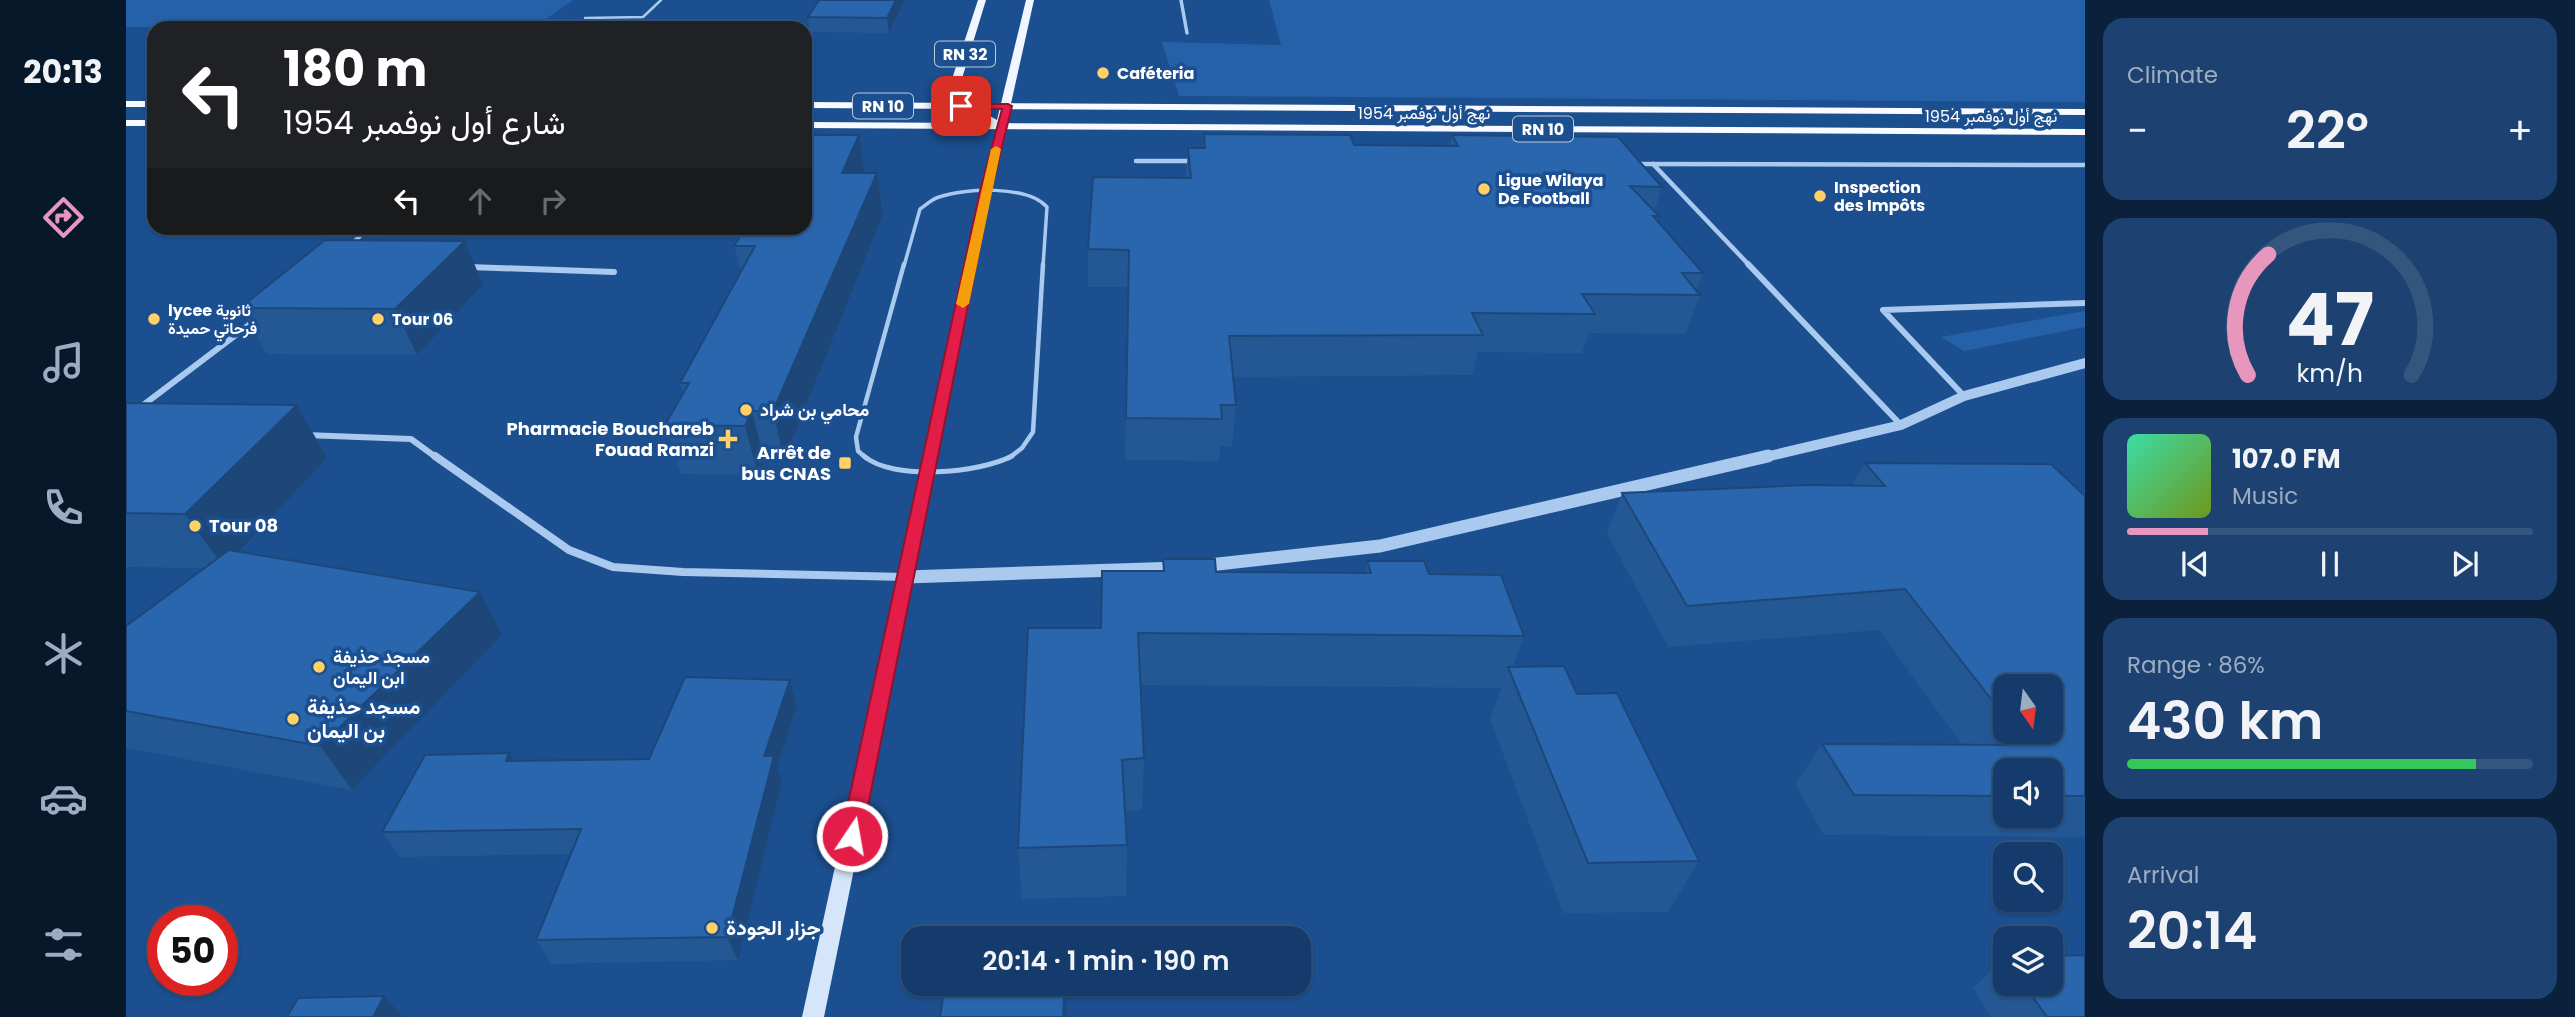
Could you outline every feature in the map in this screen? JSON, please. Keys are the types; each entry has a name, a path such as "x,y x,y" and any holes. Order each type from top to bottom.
{"highway":[{"path":"126,104 147,104"},
{"name":"RN 10","path":"812,106 1008,106"},
{"name":"نهج أول نوفمبر 1954","path":"1008,106 2085,112"},
{"path":"126,123 147,123"},
{"name":"نهج أول نوفمبر 1954","path":"812,125 2085,132"}],"main road":[{"name":"RN 32","path":"961,106 954,100 954,85 982,0"},
{"name":"RN 32","path":"1001,126 1008,106 1030,0"},
{"path":"813,1017 985,191 1001,126 961,106"}],"street":[{"path":"1181,0 1187,33"},
{"path":"1136,161 1206,161"},
{"path":"1626,164 2085,165"},
{"path":"1654,164 1901,425"},
{"path":"341,254 361,235"},
{"path":"466,267 614,272"},
{"path":"1964,396 1883,310 2085,303"},
{"path":"126,418 267,312"},
{"path":"289,435 411,439 569,550 613,567 683,572 906,577 1158,570 1380,546 1901,425 1964,396 2085,363"}],"lane":[{"path":"585,18 643,17 661,0"},
{"path":"985,191 1031,195 1042,200 1047,207 1033,432 1026,446 1008,458 988,466 929,470 890,468 871,462 858,451 856,437 920,209 938,197 985,191"}],"shaded area":[{"path":"126,0 573,0 543,21 147,21 147,27 126,27"},
{"path":"1269,0 2085,0 2085,102 1179,96 1162,42 1281,45"},
{"path":"2085,311 2085,327 1964,351 1941,337"}],"building":[{"path":"819,0 896,0 887,18 808,17"},
{"path":"1204,134 1350,135 1354,145 1458,146 1452,135 1618,137 1662,187 1630,186 1659,216 1653,216 1703,273 1682,273 1700,295 1582,294 1595,314 1472,313 1483,335 1229,336 1236,405 1221,405 1222,419 1126,418 1129,250 1088,249 1093,177 1191,178 1188,148 1205,148"},
{"path":"812,135 859,135 842,173 877,173 773,411 752,411 745,426 665,425 689,383 680,383 755,246 734,246 741,235 812,235"},
{"path":"325,240 465,241 395,309 240,308"},
{"path":"126,403 297,405 185,514 126,513"},
{"path":"1865,463 2051,464 2085,496 2085,796 2063,796 2063,758 1993,758 1993,796 1854,795 1822,744 2063,744 2063,674 1993,674 1993,701 1905,589 1687,606 1622,493 1808,485 1885,486"},
{"name":"مسجد حذيفة ابن اليمان","path":"229,550 480,592 320,746 126,711 126,626"},
{"path":"1163,559 1215,559 1216,572 1371,573 1367,561 1424,561 1429,574 1501,575 1524,636 1138,633 1144,758 1122,760 1127,845 1018,848 1028,628 1101,628 1102,571 1164,571"},
{"path":"1564,666 1577,694 1617,693 1699,861 1588,863 1508,667"},
{"path":"685,677 790,680 764,756 774,756 727,937 536,940 581,829 382,832 425,755 509,753 506,761 649,759"},
{"path":"2085,955 2085,1017 2047,1017 2032,996 2063,996 2063,956"},
{"path":"384,996 373,1017 287,1017 298,998"},
{"path":"943,996 1064,996 1063,1017 940,1017"}],"slow traffic":[{"path":"963,304 996,149"}],"place":[{"name":"Caféteria","path":"1103,73"},
{"name":"Ligue Wilaya De Football","path":"1484,189"},
{"name":"Inspection des Impôts","path":"1820,196"},
{"name":"lycee ثانوية فرحاتي حميدة","path":"154,319"},
{"name":"Tour 06","path":"378,319"},
{"name":"محامي بن شراد","path":"746,410"},
{"name":"Pharmacie Bouchareb Fouad Ramzi","path":"728,439"},
{"name":"Arrêt de bus CNAS","path":"845,463"},
{"name":"Tour 08","path":"195,526"},
{"name":"مسجد حذيفة ابن اليمان","path":"319,667"},
{"name":"مسجد حذيفة بن اليمان","path":"293,719"},
{"name":"جزار الجودة","path":"712,928"}],"route":[{"path":"852,836 985,191 1008,106 961,106"}]}
